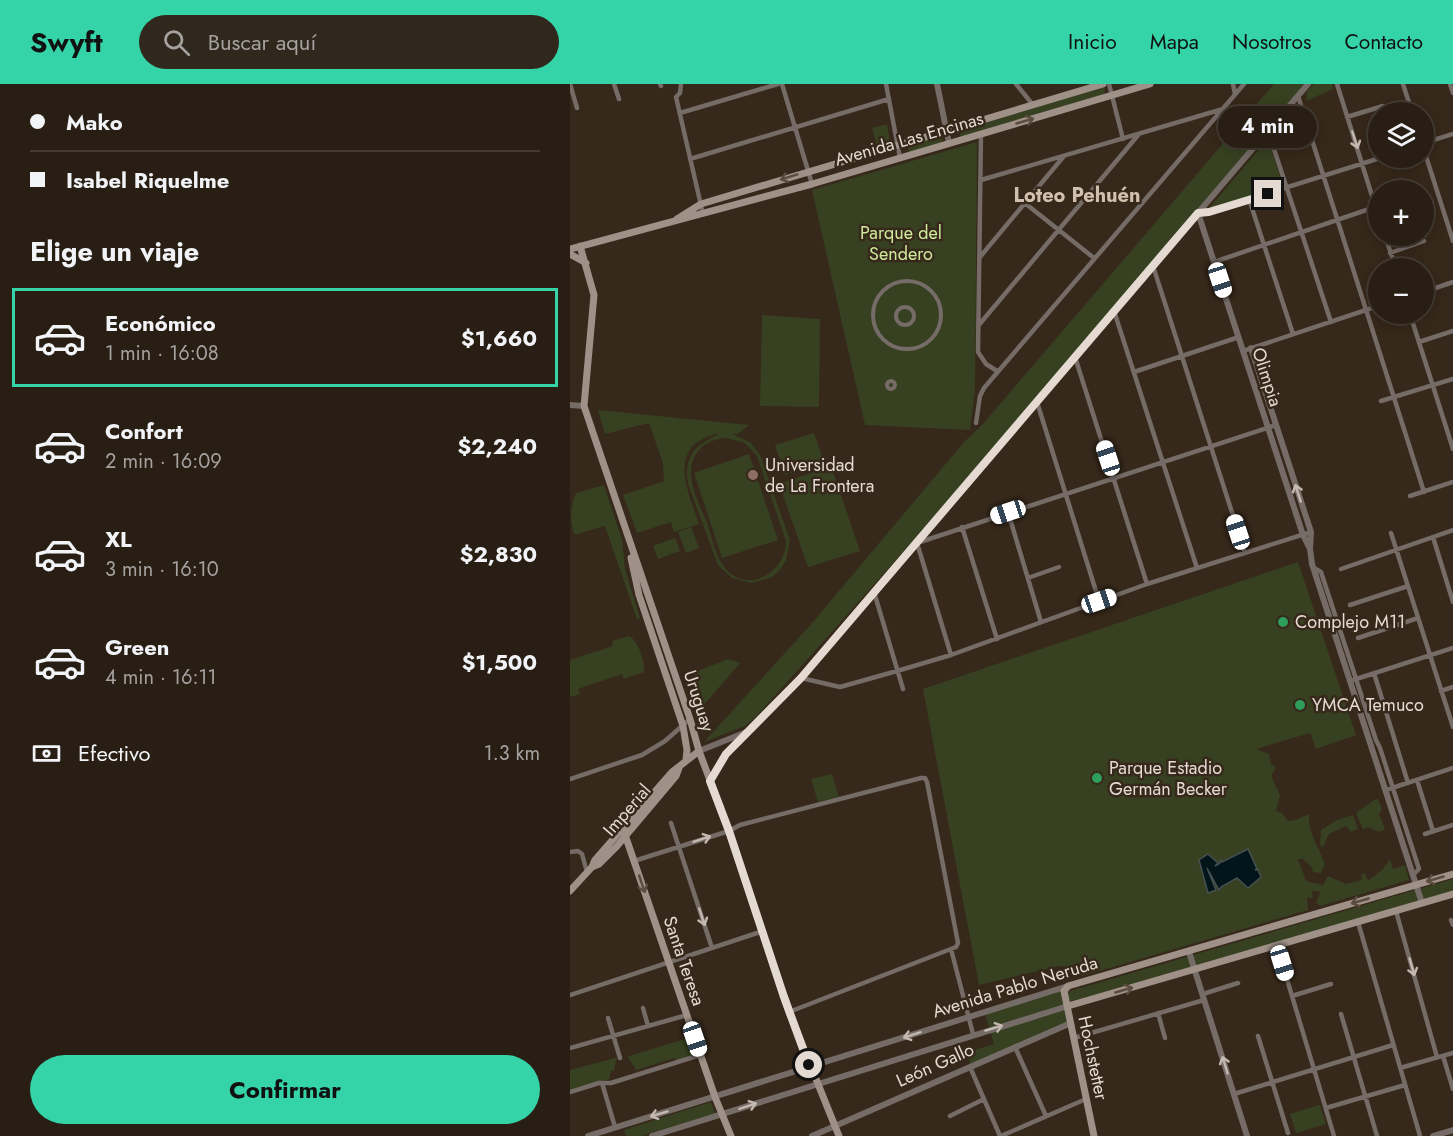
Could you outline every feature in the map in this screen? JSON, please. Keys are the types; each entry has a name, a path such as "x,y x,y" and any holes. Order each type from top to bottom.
{"main road":[{"name":"Avenida Las Encinas","path":"675,220 700,204 1103,84"},
{"name":"Avenida Las Encinas","path":"575,247 812,184 1150,84"},
{"name":"Avenida Las Encinas","path":"575,247 603,236 617,236"},
{"path":"587,264 590,250 598,241"},
{"path":"575,247 587,264"},
{"name":"Uruguay","path":"575,247 587,264 594,295 585,406 690,719 697,751 729,831 789,1012 839,1136"},
{"name":"Uruguay","path":"630,545 632,568 639,595 682,726 686,760"},
{"path":"684,736 697,751"},
{"name":"Imperial","path":"570,891 590,870 595,860 624,832 672,772 697,751"},
{"name":"Santa Teresa","path":"624,832 700,1055 731,1136"},
{"name":"Avenida Pablo Neruda","path":"1068,986 1453,874"},
{"name":"Avenida Pablo Neruda","path":"1068,1006 1453,894"},
{"name":"Hochstetter","path":"1068,986 1064,991 1095,1136"}],"street":[{"path":"570,84 577,108"},
{"path":"615,84 619,99"},
{"path":"681,84 680,93 676,98 703,214"},
{"path":"680,113 780,84 812,184"},
{"path":"886,84 900,158"},
{"path":"937,84 949,143"},
{"path":"1016,84 1033,105"},
{"path":"1109,84 1123,139"},
{"path":"1233,84 1236,94"},
{"path":"976,423 980,396 997,371 1244,84"},
{"path":"710,781 726,754 801,678 1308,84"},
{"path":"1337,84 1368,181"},
{"path":"1403,84 1409,102"},
{"path":"1450,84 1453,93"},
{"path":"1298,96 1424,492"},
{"path":"690,159 889,99"},
{"path":"981,180 1223,109"},
{"path":"1347,117 1368,111"},
{"path":"1268,131 1331,322"},
{"path":"981,134 978,352 986,364 997,371"},
{"path":"978,326 1139,134"},
{"path":"1434,140 1453,134"},
{"path":"979,258 1064,156"},
{"path":"1198,213 1249,200 1368,161"},
{"path":"1430,168 1453,241"},
{"path":"1249,200 1293,334"},
{"path":"1026,204 1094,258"},
{"path":"1214,262 1368,210"},
{"name":"Olimpia","path":"1198,213 1303,535 1310,549 1314,568 1389,788 1422,903"},
{"path":"1388,246 1392,258"},
{"path":"1390,253 1410,246"},
{"path":"1153,266 1245,553"},
{"path":"901,282 914,282 926,286 938,299 941,310 941,320 936,334 926,344 911,349 897,348 888,343 874,323 873,313 877,300 884,290 901,282"},
{"path":"1434,289 1453,282"},
{"path":"907,307 914,313 914,319 909,324 902,325 897,322 895,314 899,309 907,307"},
{"path":"1243,351 1366,310"},
{"path":"1114,311 1197,568"},
{"path":"1413,324 1453,449"},
{"path":"1419,342 1453,331"},
{"path":"1134,372 1239,337"},
{"name":"Olimpia","path":"1251,348 1311,532 1310,549"},
{"path":"1075,357 1147,584"},
{"path":"1381,401 1453,379"},
{"path":"1037,402 1099,601"},
{"path":"570,405 585,406"},
{"path":"917,543 1276,425"},
{"path":"1447,431 1453,429"},
{"path":"1410,496 1453,482"},
{"path":"1008,512 1041,622"},
{"path":"962,527 997,639"},
{"path":"1341,569 1453,530"},
{"path":"801,678 840,687 951,656 1147,584 1311,532"},
{"path":"1391,532 1453,727"},
{"path":"1433,537 1453,602"},
{"path":"917,543 951,656"},
{"path":"1028,578 1059,567"},
{"path":"1350,605 1408,586"},
{"path":"874,592 903,689"},
{"path":"1358,638 1418,618"},
{"path":"1353,680 1453,648"},
{"path":"1374,673 1408,783"},
{"path":"1441,691 1453,687"},
{"path":"570,779 642,755 690,719"},
{"path":"697,751 752,729"},
{"path":"1389,788 1453,768"},
{"path":"634,861 729,831 740,825 925,778 958,943 953,948 789,1012"},
{"path":"1417,780 1433,831"},
{"path":"671,823 712,948"},
{"path":"1425,834 1453,825"},
{"path":"570,852 578,851 582,854 590,870"},
{"path":"1396,911 1440,1056 1453,1089"},
{"path":"1358,922 1420,1136"},
{"path":"570,995 763,931"},
{"path":"1277,946 1334,1136"},
{"path":"953,948 967,1017 973,1034"},
{"path":"1189,952 1247,1136"},
{"path":"1074,1038 1158,1013 1238,983"},
{"path":"1292,996 1331,984"},
{"name":"Avenida Pablo Neruda","path":"588,1136 1068,986"},
{"name":"Avenida Pablo Neruda","path":"652,1136 1068,1006"},
{"path":"643,1008 648,1026"},
{"path":"1158,1013 1165,1038"},
{"path":"1341,1014 1377,1136"},
{"path":"570,1048 687,1015"},
{"path":"608,1018 620,1058"},
{"name":"León Gallo","path":"812,1136 1071,1023"},
{"path":"1258,1036 1288,1132"},
{"path":"1234,1094 1393,1045"},
{"path":"1015,1047 1046,1116"},
{"path":"1400,1068 1453,1053"},
{"path":"570,1092 602,1083 611,1083 700,1055"},
{"path":"970,1067 1000,1136 1010,1134 1086,1099"},
{"path":"602,1083 615,1127"},
{"path":"1326,1108 1405,1084"},
{"path":"950,1116 984,1099"},
{"path":"1433,1136 1453,1130"}],"green space":[{"path":"1274,84 1305,84 912,542 756,717 745,726 704,742 813,622 964,442 982,425"},
{"path":"1314,84 1332,84 1333,89 1306,101 1307,91"},
{"path":"1104,86 1105,94 961,137 959,129"},
{"path":"1299,105 1304,123 1290,128 1288,125 1275,138 1272,134"},
{"path":"887,124 890,142 877,146 872,128"},
{"path":"941,134 943,143 909,153 908,144"},
{"path":"1268,139 1282,183 1279,187 1210,207"},
{"name":"Parque del Sendero","path":"977,142 975,392 970,430 865,425 812,190"},
{"path":"762,315 820,319 819,407 760,406"},
{"path":"598,410 749,425 738,434 732,434 750,442 760,455 790,540 786,561 780,570 772,577 752,583 732,578 718,565 688,484 687,474 693,452 704,442 719,434 701,440 692,447 686,457 685,479 699,524 674,532 671,522 637,533 623,495 664,481 663,463 649,423 605,434","holes":["726,438 745,443 757,456 786,541 780,563 764,577 754,580 744,580 734,576 722,564 696,496 691,476 695,457 707,444"]},
{"path":"814,433 824,462 785,475 775,445"},
{"path":"749,454 778,540 722,558 694,473"},
{"path":"831,466 860,551 808,567 779,484"},
{"path":"604,485 622,540 625,569 640,618 637,619 605,526 574,535 571,514 576,493"},
{"path":"691,527 699,548 686,553 678,532"},
{"path":"675,538 680,551 658,559 653,546"},
{"name":"Parque Estadio Germán Becker","path":"1298,562 1356,735 1316,749 1310,733 1256,749 1269,754 1271,764 1276,768 1271,776 1280,795 1276,811 1281,812 1288,821 1309,814 1312,834 1325,864 1321,873 1313,872 1311,866 1303,859 1298,859 1306,881 1323,885 1328,876 1346,884 1362,880 1361,875 1365,873 1368,881 1383,869 1390,859 1393,869 1405,865 1409,880 1320,906 1316,903 1320,892 1312,891 1313,898 1307,898 1308,910 1082,976 1073,968 1059,966 979,985 923,689"},
{"path":"629,636 636,642 641,652 644,672 624,679 622,674 578,689 580,694 570,697 570,660 613,646 612,641"},
{"path":"728,659 740,663 703,706 693,673"},
{"path":"832,774 839,797 818,802 811,779"},
{"path":"1378,799 1382,809 1379,814 1385,829 1379,832 1368,827 1363,829 1356,813"},
{"path":"1353,815 1358,829 1351,832 1346,826 1329,834 1323,847 1320,845 1321,830 1337,820"},
{"path":"1453,879 1453,892 1069,1002 1067,994 1070,991"},
{"path":"1063,989 1068,1022 971,1065 966,1053 994,1044 985,1013"},
{"path":"691,1037 697,1055 676,1061 674,1058 637,1070 638,1073 626,1057"},
{"path":"615,1058 621,1059 616,1060 614,1071 611,1071 609,1079 570,1090 570,1070"},
{"path":"711,1102 715,1113 642,1136 626,1136 624,1130"},
{"path":"1320,1105 1326,1124 1296,1133 1290,1114"}],"shaded area":[{"path":"1248,849 1257,869 1255,870 1258,870 1261,877 1248,888 1237,878 1219,890 1207,868 1216,890 1208,893 1199,860 1208,854 1218,863 1215,866 1220,863 1221,860 1222,862"}],"place":[{"name":"Universidad de La Frontera","path":"753,475"},
{"name":"Complejo M11","path":"1283,622"},
{"name":"YMCA Temuco","path":"1300,705"},
{"name":"Parque Estadio Germán Becker","path":"1097,778"}],"district":[{"name":"Loteo Pehuén","path":"1077,195"}],"route":[{"path":"809,1065 710,781 716,768 726,754 801,678 1198,213 1209,212 1268,194"}]}
